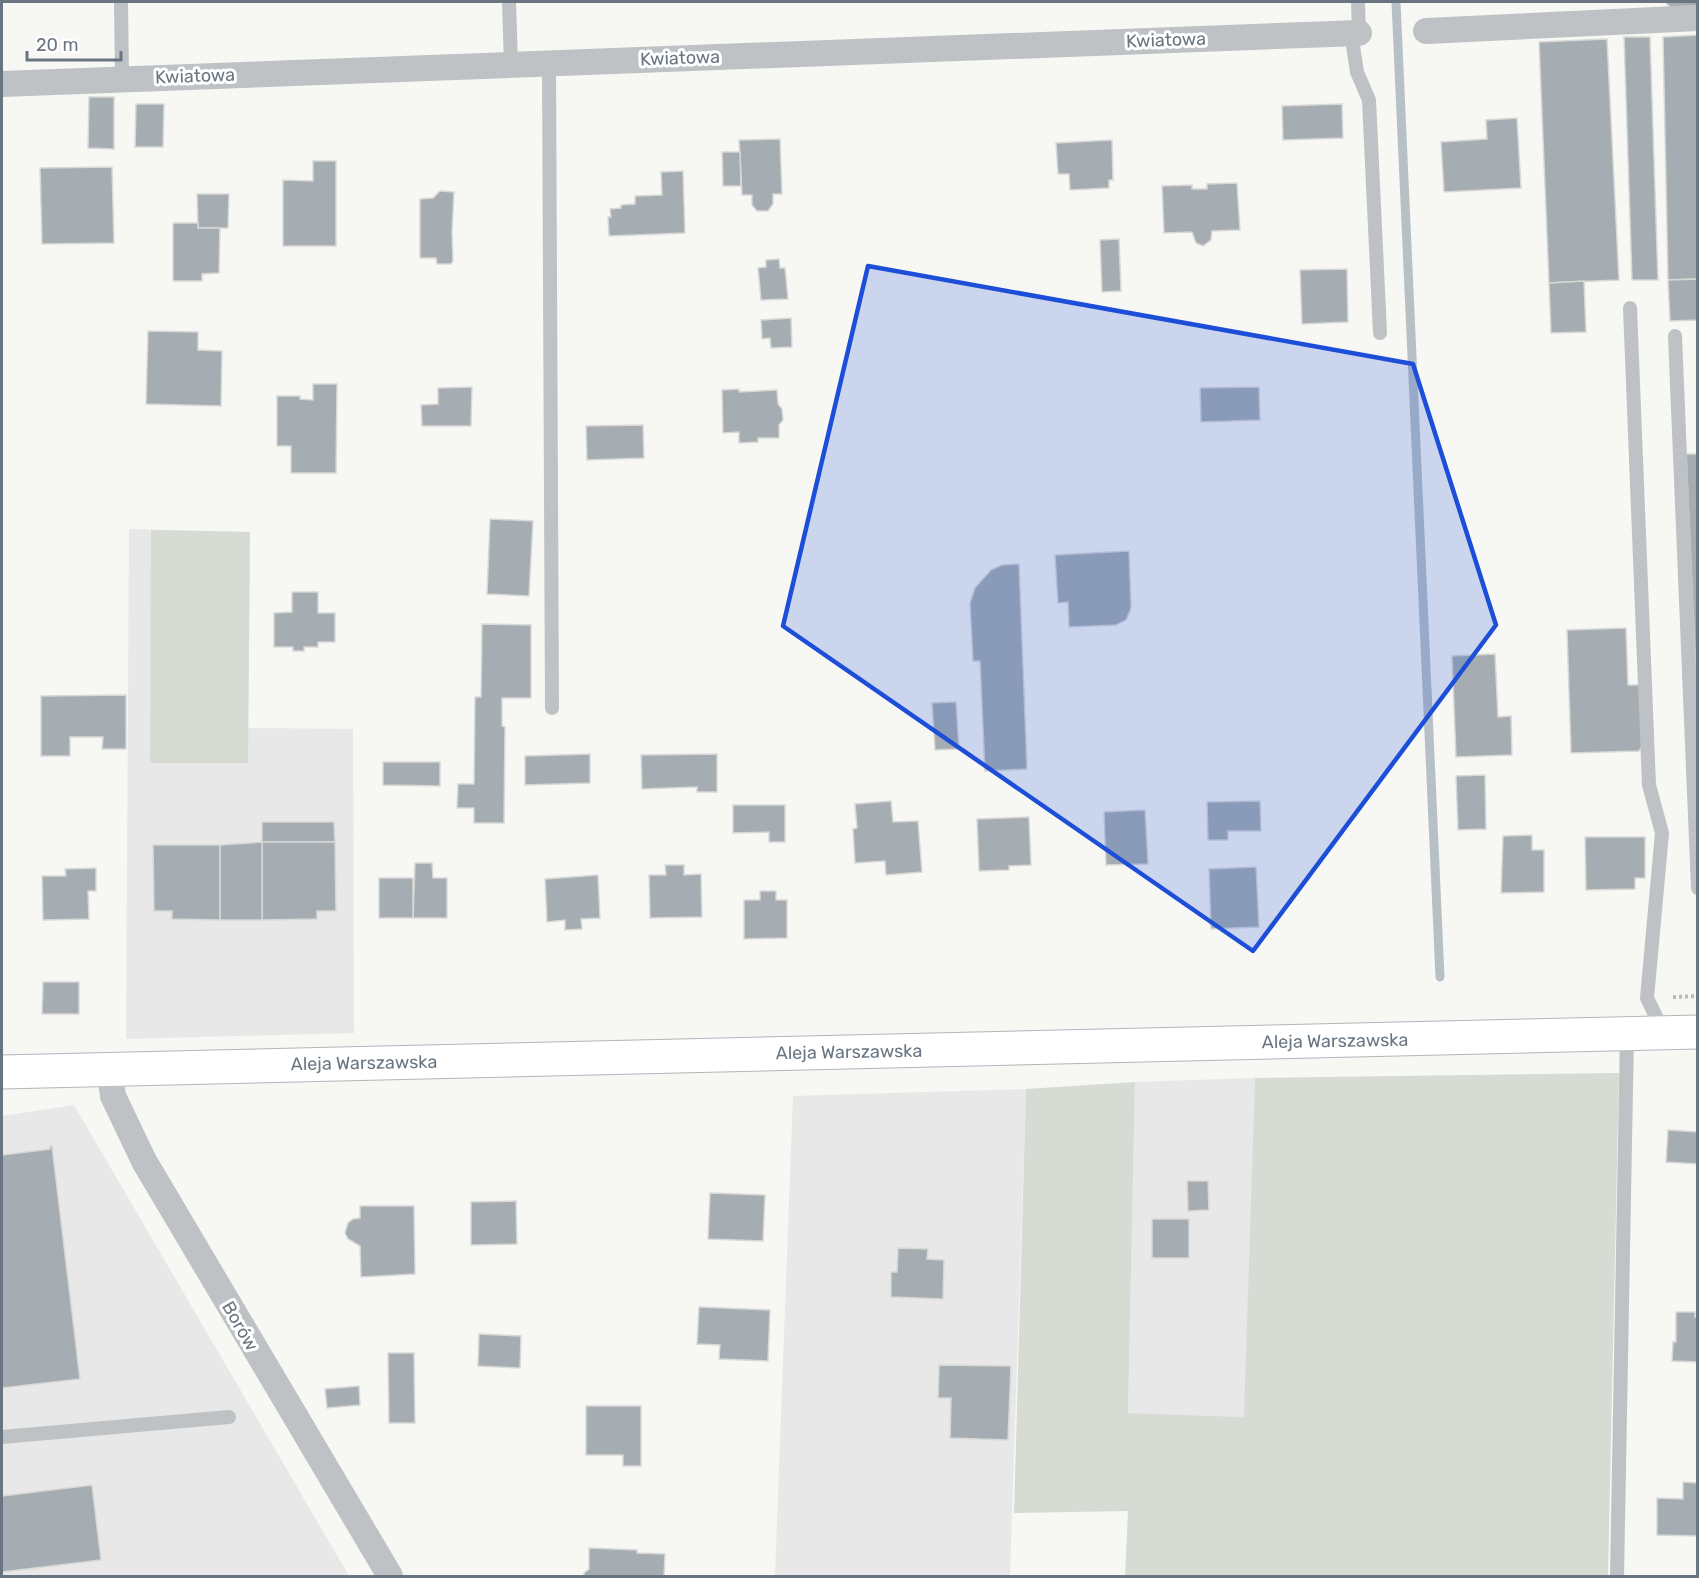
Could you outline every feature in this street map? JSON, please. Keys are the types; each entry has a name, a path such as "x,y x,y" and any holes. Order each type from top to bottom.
{"street":[{"path":"1426,32 1698,18"},
{"name":"Kwiatowa","path":"2,84 1355,33"},
{"name":"Aleja Warszawska","path":"2,1072 1698,1032"},
{"name":"Borów","path":"109,1068 113,1096 144,1161 390,1576"}],"lane":[{"path":"121,2 122,79"},
{"path":"508,2 511,64"},
{"path":"1358,2 1355,33 1357,72 1369,100 1380,333"},
{"path":"549,63 552,708"},
{"path":"1630,308 1649,785 1662,833 1647,998 1664,1033"},
{"path":"1675,336 1698,888"},
{"path":"1617,1576 1627,1034"},
{"path":"2,1437 229,1417"}],"highlighted area":[{"path":"868,266 1413,364 1496,625 1253,951 783,626"}],"shaded area":[{"path":"129,529 250,532 248,728 353,729 354,1033 126,1039"},
{"path":"151,530 250,532 248,763 150,763"},
{"path":"1619,1073 1608,1576 1125,1576 1128,1511 1014,1513 1026,1089 1135,1082 1128,1413 1244,1417 1255,1078"},
{"path":"1255,1078 1245,1417 1128,1413 1135,1082"},
{"path":"1026,1089 1010,1576 775,1576 793,1096"},
{"path":"74,1105 349,1576 2,1576 2,1116"}],"building":[{"path":"1665,2 1698,2 1698,6 1670,7"},
{"path":"1698,35 1698,279 1668,280 1663,37"},
{"path":"1624,37 1650,37 1658,280 1632,280"},
{"path":"1607,39 1619,280 1549,283 1539,42"},
{"path":"89,97 114,97 114,149 88,148"},
{"path":"136,104 164,104 163,147 135,147"},
{"path":"1342,104 1343,138 1283,140 1282,106"},
{"path":"1517,118 1521,188 1444,192 1441,142 1487,139 1486,120"},
{"path":"780,139 782,194 773,194 773,204 768,211 757,211 752,205 752,195 742,195 739,140"},
{"path":"1112,140 1113,180 1109,180 1109,188 1070,190 1069,174 1058,174 1056,143"},
{"path":"722,152 740,152 741,186 723,186"},
{"path":"313,161 336,161 336,246 283,246 283,180 313,181"},
{"path":"112,167 114,243 42,244 40,168"},
{"path":"683,171 685,233 609,236 610,209 635,204 635,196 662,195 661,172"},
{"path":"1237,183 1240,230 1212,231 1211,240 1203,246 1196,243 1192,232 1164,233 1162,186 1192,185 1192,189 1207,189 1207,184"},
{"path":"440,191 454,192 453,261 451,264 437,264 436,258 420,258 420,199 433,198"},
{"path":"197,194 229,194 228,228 198,228"},
{"path":"173,223 198,223 198,228 220,228 219,273 202,274 202,281 173,281"},
{"path":"1119,239 1121,291 1102,292 1100,240"},
{"path":"779,259 780,268 785,268 788,299 761,300 758,268 766,267 766,260"},
{"path":"1347,269 1348,322 1302,324 1300,270"},
{"path":"1698,279 1698,320 1670,321 1668,280"},
{"path":"1584,281 1586,332 1551,333 1549,283"},
{"path":"791,318 792,347 771,348 770,338 762,339 761,320"},
{"path":"148,331 198,332 198,350 222,351 221,406 146,404"},
{"path":"313,384 337,384 336,473 291,473 291,446 277,446 277,396 300,396 300,399 313,400"},
{"path":"472,387 471,426 422,426 421,405 438,404 438,388"},
{"path":"1259,387 1260,420 1201,422 1200,388"},
{"path":"739,389 739,392 777,390 783,420 779,425 779,438 758,438 758,442 739,443 739,432 723,433 722,390"},
{"path":"643,425 644,458 587,460 586,426"},
{"path":"1686,454 1698,454 1698,721"},
{"path":"490,519 533,521 529,596 487,594"},
{"path":"1129,551 1131,608 1126,620 1116,625 1069,627 1068,602 1058,603 1055,555"},
{"path":"1019,564 1027,769 985,771 980,661 973,661 970,603 975,588 991,570 1002,565"},
{"path":"292,592 318,592 318,613 335,613 335,642 318,642 318,647 304,647 304,651 293,651 293,647 274,647 274,613 292,612"},
{"path":"482,624 531,625 531,698 502,698 502,726 505,727 504,823 474,823 474,808 457,808 458,784 474,784 475,697 481,697"},
{"path":"1626,628 1628,685 1642,685 1644,744 1639,751 1571,753 1567,630"},
{"path":"1495,654 1498,717 1511,716 1512,755 1456,757 1452,656"},
{"path":"126,695 126,749 102,749 103,737 70,737 70,756 41,756 41,696"},
{"path":"956,702 959,749 935,750 932,703"},
{"path":"590,754 590,783 525,785 525,756"},
{"path":"717,754 717,792 697,792 697,787 642,789 641,755"},
{"path":"383,762 440,762 440,786 383,785"},
{"path":"1485,775 1486,829 1458,830 1456,776"},
{"path":"891,801 893,822 918,821 922,872 886,875 885,861 855,863 853,829 857,828 855,804"},
{"path":"1260,801 1261,831 1228,831 1228,840 1208,840 1207,802"},
{"path":"733,805 785,805 785,842 769,842 769,832 733,833"},
{"path":"1145,810 1148,864 1106,865 1104,812"},
{"path":"1029,817 1031,865 1009,866 1009,870 979,871 977,819"},
{"path":"262,822 334,822 335,842 262,842"},
{"path":"1532,835 1532,850 1544,850 1544,892 1501,893 1503,836"},
{"path":"1585,837 1645,837 1645,878 1635,878 1635,889 1586,890"},
{"path":"262,842 335,842 336,911 317,911 317,919 262,920"},
{"path":"262,842 262,920 220,920 220,845"},
{"path":"153,845 220,845 220,920 172,919 172,911 154,911"},
{"path":"415,863 432,863 433,878 447,878 447,918 413,918"},
{"path":"665,865 684,865 684,875 701,874 702,917 650,918 649,875 666,875"},
{"path":"1256,867 1259,927 1211,929 1209,869"},
{"path":"96,868 96,891 88,891 89,919 43,920 42,876 66,876 65,869"},
{"path":"598,875 600,918 581,919 582,929 565,930 565,920 547,922 545,879"},
{"path":"379,878 413,878 413,918 379,918"},
{"path":"760,891 776,891 776,900 787,900 787,938 744,939 744,900 760,900"},
{"path":"43,982 79,982 79,1014 42,1014"},
{"path":"1668,1130 1698,1132 1698,1164 1666,1162"},
{"path":"52,1146 80,1379 2,1388 2,1155 50,1149"},
{"path":"1187,1181 1208,1181 1209,1210 1188,1211"},
{"path":"710,1193 765,1195 763,1241 708,1239"},
{"path":"516,1201 517,1244 471,1245 471,1202"},
{"path":"360,1206 414,1206 415,1274 361,1277 360,1246 348,1239 345,1233 348,1223 360,1218"},
{"path":"1152,1219 1189,1219 1189,1258 1152,1258"},
{"path":"898,1248 928,1249 927,1259 944,1260 943,1299 891,1297 891,1272 897,1272"},
{"path":"699,1307 770,1310 768,1361 719,1359 720,1345 697,1344"},
{"path":"1676,1312 1695,1312 1695,1317 1698,1317 1698,1362 1672,1361 1673,1342 1676,1342"},
{"path":"479,1334 521,1336 520,1368 478,1366"},
{"path":"388,1353 414,1353 415,1423 389,1423"},
{"path":"939,1365 1011,1366 1008,1440 950,1438 951,1398 938,1398"},
{"path":"359,1386 360,1405 327,1408 325,1389"},
{"path":"586,1406 641,1406 641,1466 623,1466 623,1455 586,1455"},
{"path":"1683,1482 1698,1483 1698,1536 1657,1535 1657,1498 1683,1499"},
{"path":"92,1485 101,1560 2,1572 2,1496"},
{"path":"589,1548 665,1554 664,1576 584,1576 589,1569"}],"waterway":[{"path":"1396,2 1440,977"}]}
